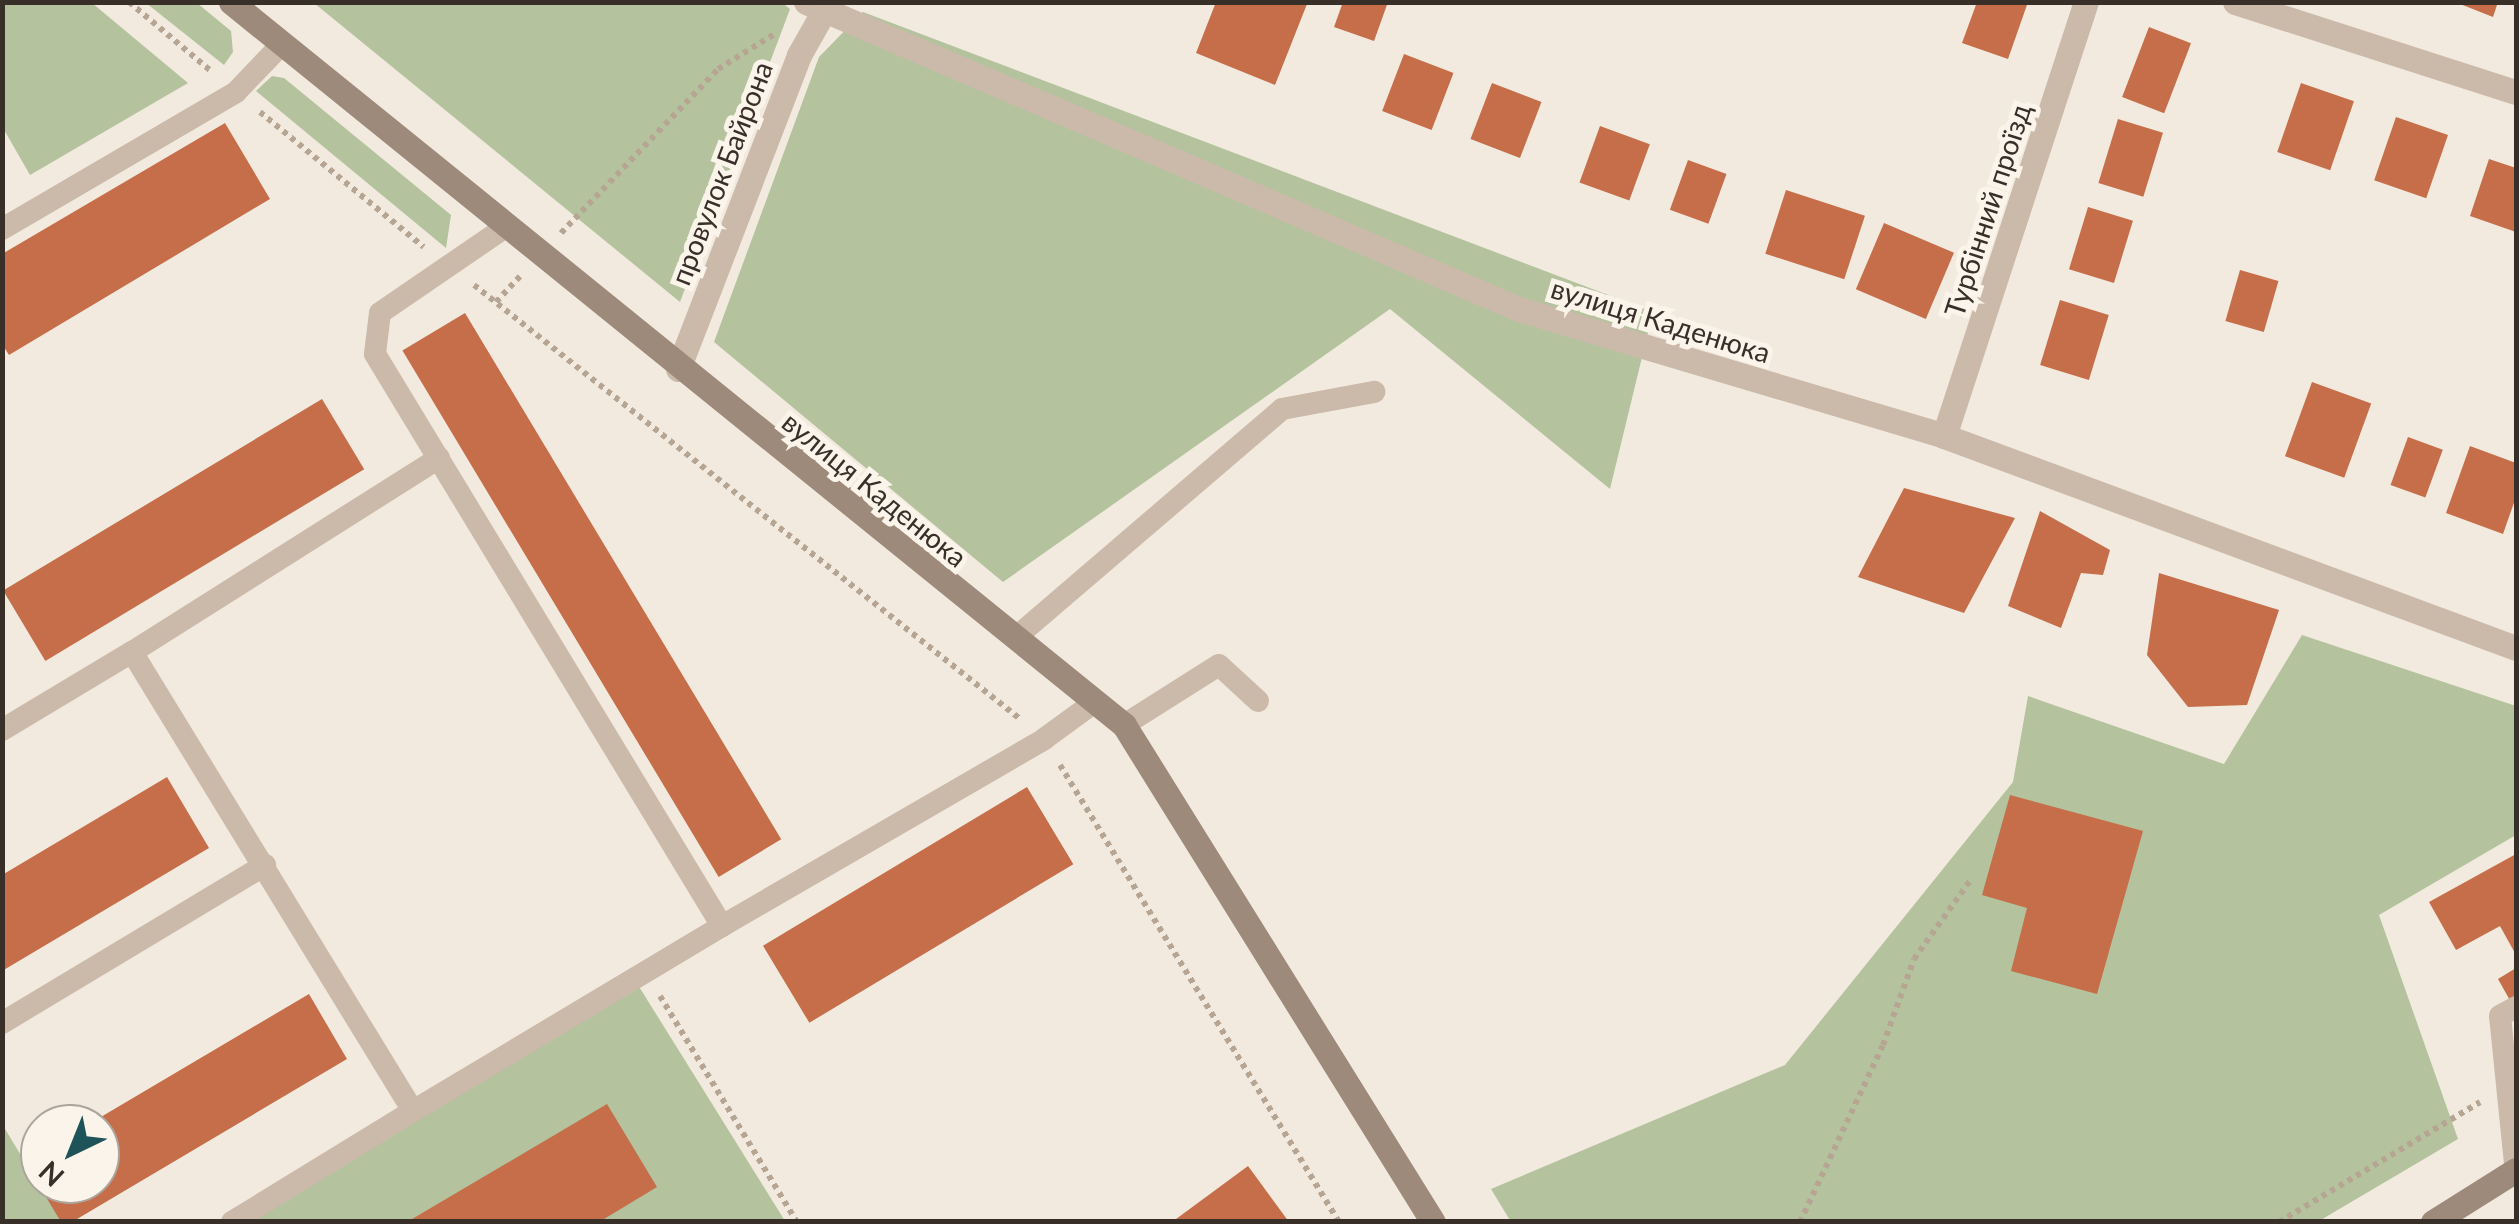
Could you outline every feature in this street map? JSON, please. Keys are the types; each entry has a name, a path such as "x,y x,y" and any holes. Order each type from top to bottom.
{"street":[{"name":"вулиця Каденюка","path":"232,2 678,370 1124,725 1433,1222"},
{"name":"Турбінний проїзд","path":"1944,436 2086,2"},
{"path":"2235,2 2516,92"},
{"name":"вулиця Каденюка","path":"818,6 1519,308 1944,436 2516,648"},
{"name":"провулок Байрона","path":"678,370 818,6"},
{"path":"2433,1222 2515,1172"}],"lane":[{"path":"2,230 236,92 282,44"},
{"path":"504,228 380,313 376,354 722,926"},
{"path":"1015,638 1282,409 1374,392"},
{"path":"2,730 439,458"},
{"path":"132,652 413,1111"},
{"path":"1124,725 1219,664 1258,701"},
{"path":"232,1222 722,926 1044,739 1095,702"},
{"path":"2,1024 265,866"},
{"path":"2515,1172 2500,1016 2516,1007"}],"path":[{"path":"128,2 447,266 1044,739 1340,1222"},
{"path":"539,256 718,69 818,6"},
{"path":"1800,1222 1883,1045 1914,959 1972,878"},
{"path":"646,972 797,1222"},
{"path":"2280,1222 2506,1087"}],"green space":[{"path":"781,2 790,9 680,302 314,3"},
{"path":"2,3 92,3 188,83 30,175 3,128"},
{"path":"146,3 197,3 231,31 233,52 224,65"},
{"path":"863,12 1653,312 1610,489 1390,309 1003,582 714,342 819,57"},
{"path":"272,76 284,78 451,215 446,248 256,91"},
{"path":"2302,635 2516,706 2516,835 2379,915 2458,1139 2319,1221 1511,1222 1491,1189 1785,1065 2013,782 2028,696 2224,764"},
{"path":"638,985 785,1221 236,1222"},
{"path":"2,1124 20,1154 20,1204 51,1204 61,1221 3,1221"}],"building":[{"path":"1216,2 1307,4 1275,85 1196,53"},
{"path":"1343,2 1388,2 1374,41 1334,27"},
{"path":"1977,2 2028,2 2008,59 1962,43"},
{"path":"2455,2 2498,2 2493,17"},
{"path":"2149,27 2191,43 2164,113 2122,97"},
{"path":"1404,54 1453,73 1432,130 1382,111"},
{"path":"1492,83 1541,102 1520,158 1470,139"},
{"path":"2301,83 2354,101 2330,170 2277,152"},
{"path":"2396,117 2448,135 2426,198 2374,180"},
{"path":"2118,119 2163,133 2143,197 2098,183"},
{"path":"225,123 270,199 9,355 2,344 2,254"},
{"path":"1600,126 1650,144 1629,201 1579,182"},
{"path":"2489,159 2516,168 2516,232 2470,216"},
{"path":"1688,160 1727,174 1708,224 1670,210"},
{"path":"1786,190 1865,216 1844,279 1765,254"},
{"path":"2088,207 2133,221 2114,283 2069,269"},
{"path":"1884,223 1954,253 1926,319 1856,289"},
{"path":"2240,270 2278,281 2264,332 2225,321"},
{"path":"2060,300 2109,315 2089,380 2040,365"},
{"path":"465,313 781,839 719,877 402,351"},
{"path":"2312,382 2371,404 2344,478 2285,456"},
{"path":"322,399 364,469 45,661 3,591"},
{"path":"2408,437 2443,450 2425,498 2391,485"},
{"path":"2470,446 2516,463 2516,497 2503,534 2446,513"},
{"path":"1904,488 2015,518 1964,613 1858,577"},
{"path":"2040,511 2110,550 2103,575 2081,573 2061,628 2008,606"},
{"path":"2159,573 2279,610 2247,705 2188,707 2147,655"},
{"path":"167,777 209,848 2,971 2,875"},
{"path":"1027,787 1073,864 809,1023 763,946"},
{"path":"2010,795 2143,831 2097,994 2011,971 2027,908 1982,895"},
{"path":"2516,854 2516,955 2500,926 2456,950 2429,902"},
{"path":"2516,968 2516,1011 2498,979"},
{"path":"309,994 347,1059 120,1194 120,1106"},
{"path":"607,1104 657,1187 599,1222 407,1222"},
{"path":"1248,1166 1289,1222 1172,1222"},
{"path":"50,1204 102,1204 72,1222 61,1222"}]}
